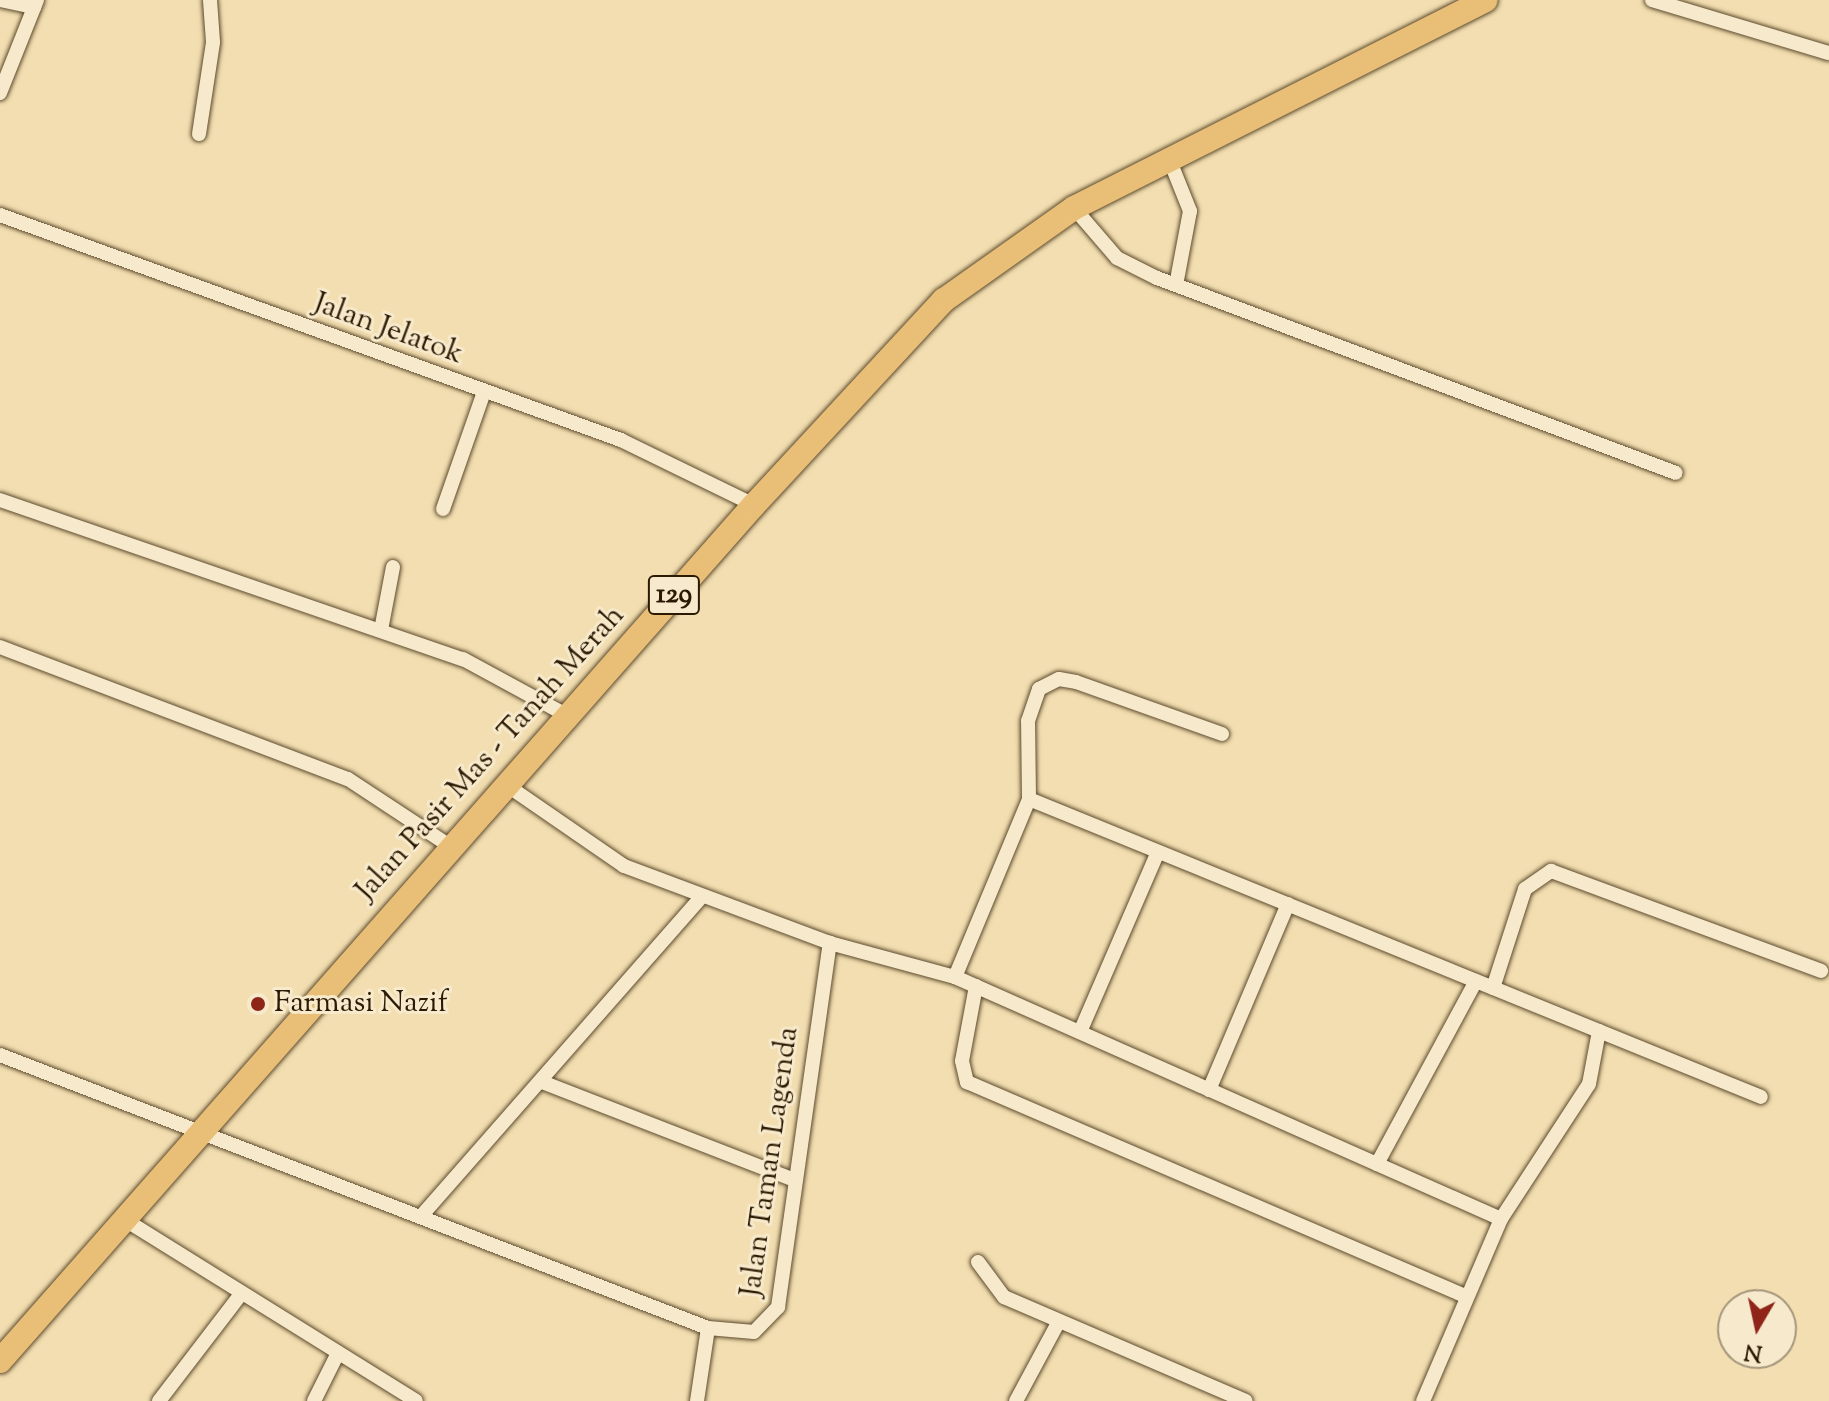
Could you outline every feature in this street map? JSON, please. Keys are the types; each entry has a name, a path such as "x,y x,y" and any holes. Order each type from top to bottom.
{"main road":[{"name":"Jalan Pasir Mas - Tanah Merah","path":"0,1361 203,1136 451,847 754,505 944,300 1074,208 1485,0"}],"street":[{"path":"0,0 36,4 0,93"},
{"path":"199,134 213,42 210,0"},
{"path":"1652,0 1829,53"},
{"path":"1170,161 1190,211 1176,285"},
{"path":"1074,208 1117,258 1176,285 1676,473"},
{"name":"Jalan Jelatok","path":"0,215 621,440 754,505"},
{"path":"443,509 484,392"},
{"path":"0,500 463,659 568,716"},
{"path":"381,630 393,567"},
{"path":"0,647 348,779 451,847"},
{"path":"955,977 1029,799 1028,721 1048,682 1076,682 1222,734"},
{"path":"508,786 624,866 701,898 830,943 955,977 1501,1219"},
{"path":"1029,799 1761,1097"},
{"path":"1080,1032 1158,852"},
{"path":"1493,988 1525,889 1551,871 1821,971"},
{"path":"423,1214 701,898"},
{"path":"1209,1090 1288,904"},
{"name":"Jalan Taman Lagenda","path":"0,1055 203,1136 423,1214 708,1328 754,1332 773,1319 792,1227 792,1179 830,943"},
{"path":"1377,1164 1476,981"},
{"path":"976,986 962,1061 967,1082 1465,1296"},
{"path":"1423,1401 1465,1296 1501,1219 1589,1084 1599,1031"},
{"path":"542,1082 792,1179"},
{"path":"127,1221 416,1401"},
{"path":"978,1262 1004,1297 1057,1325 1246,1401"},
{"path":"159,1401 242,1293"},
{"path":"1016,1401 1057,1325"},
{"path":"697,1401 708,1328"},
{"path":"314,1401 338,1353"}],"place":[{"name":"Farmasi Nazif","path":"258,1004"}]}
